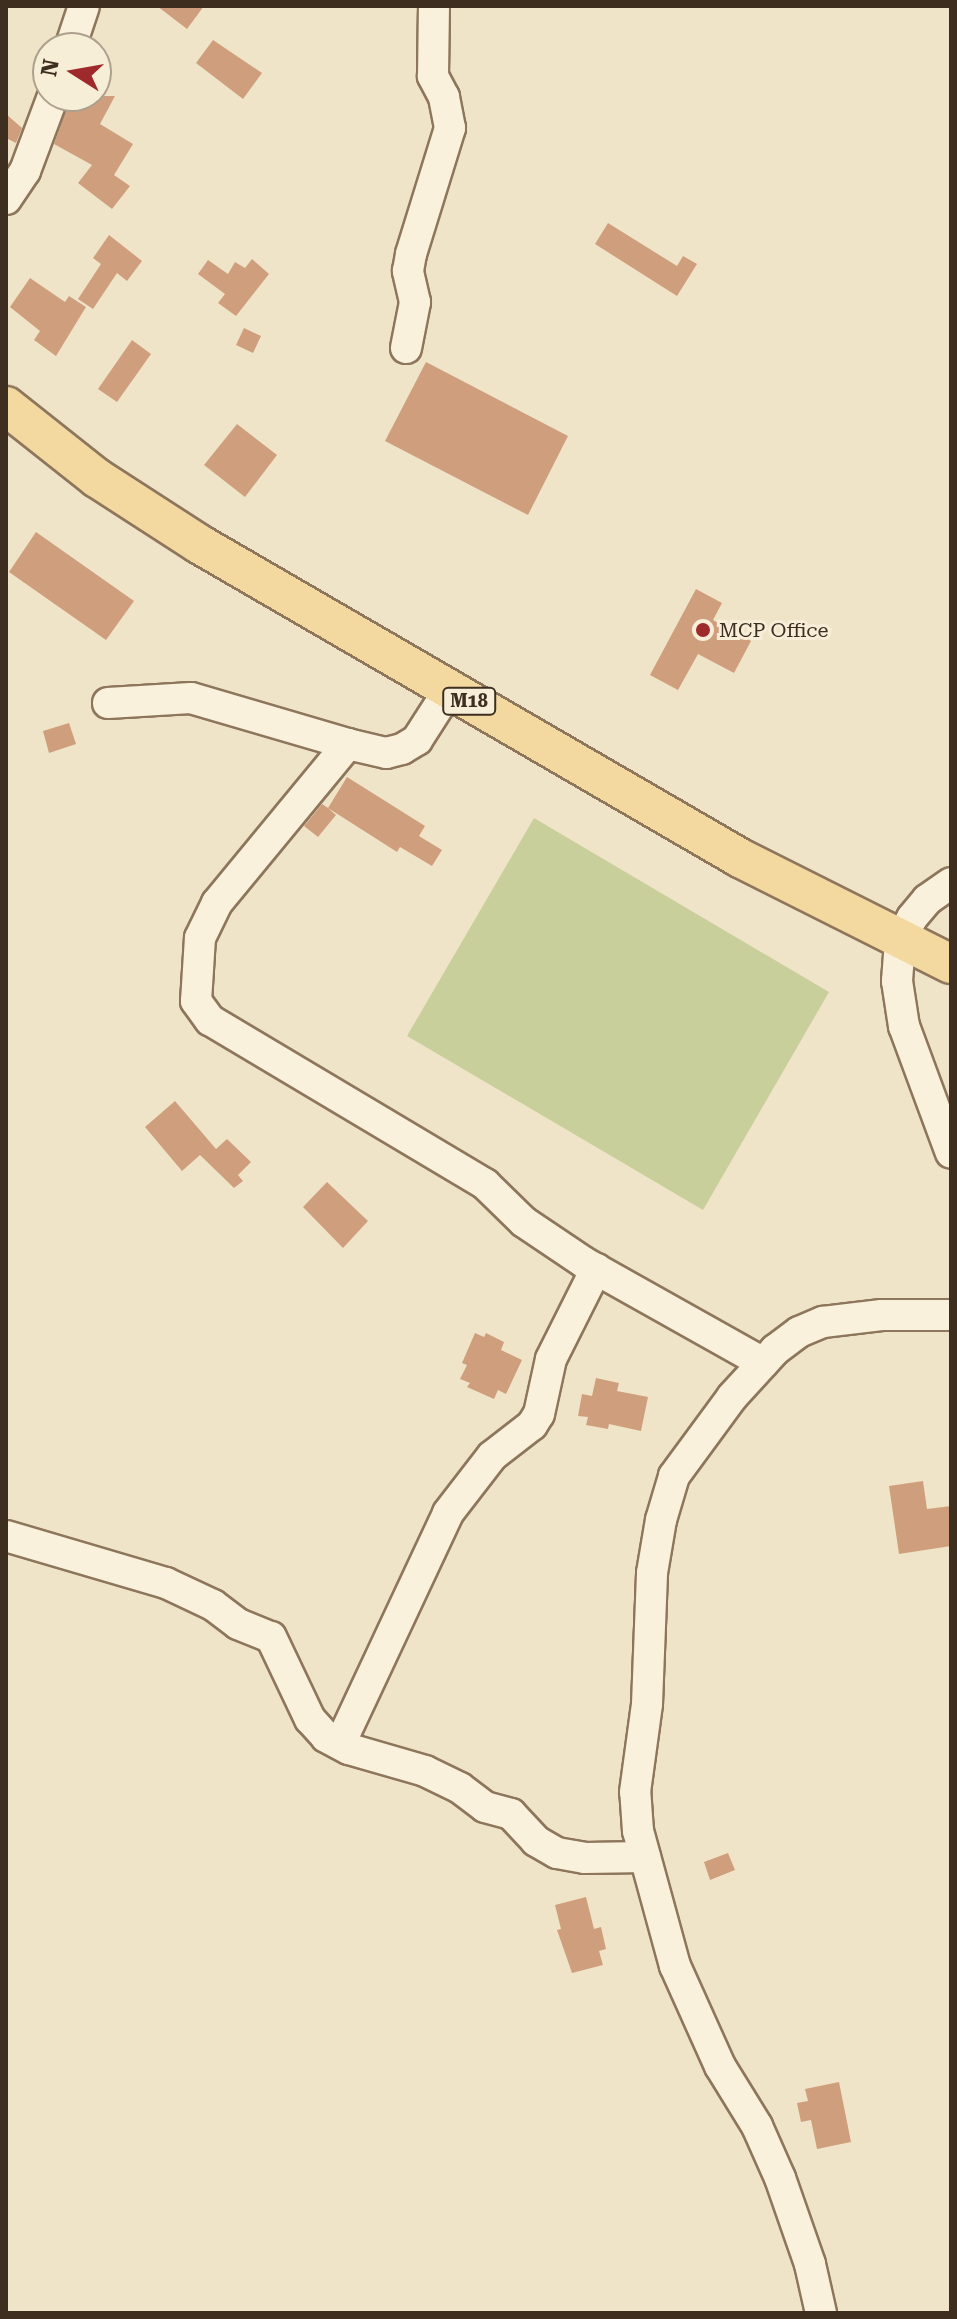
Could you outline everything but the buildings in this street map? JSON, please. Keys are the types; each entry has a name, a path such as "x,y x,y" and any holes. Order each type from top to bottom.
{"main road":[{"name":"M18","path":"6,406 97,478 199,544 740,858 951,964"}],"street":[{"path":"75,32 84,6"},
{"path":"406,348 415,302 408,271 411,254 450,128 444,97 433,76 434,6"},
{"path":"6,199 25,171 47,112"},
{"path":"108,703 191,698 386,753 402,749 417,740 449,690"},
{"path":"348,744 217,903 200,938 196,1001 210,1020 485,1184 524,1222 596,1269 763,1363"},
{"path":"951,883 927,900 900,941 897,981 904,1026 951,1153"},
{"path":"340,1744 435,1535 492,1456 532,1425 539,1414 551,1359 596,1269"},
{"path":"821,2313 810,2264 780,2178 757,2126 720,2066 675,1966 638,1831 635,1792 647,1704 652,1573 667,1493 693,1445 763,1363 799,1332 823,1322 882,1315 951,1315"},
{"path":"6,1536 166,1583 213,1605 238,1624 267,1635 278,1649 296,1696 310,1719 340,1744 425,1771 485,1807 511,1814 536,1841 557,1853 585,1858 645,1857"}],"green space":[{"path":"534,818 829,992 703,1210 407,1036"}],"place":[{"name":"MCP Office","path":"703,630"}]}
